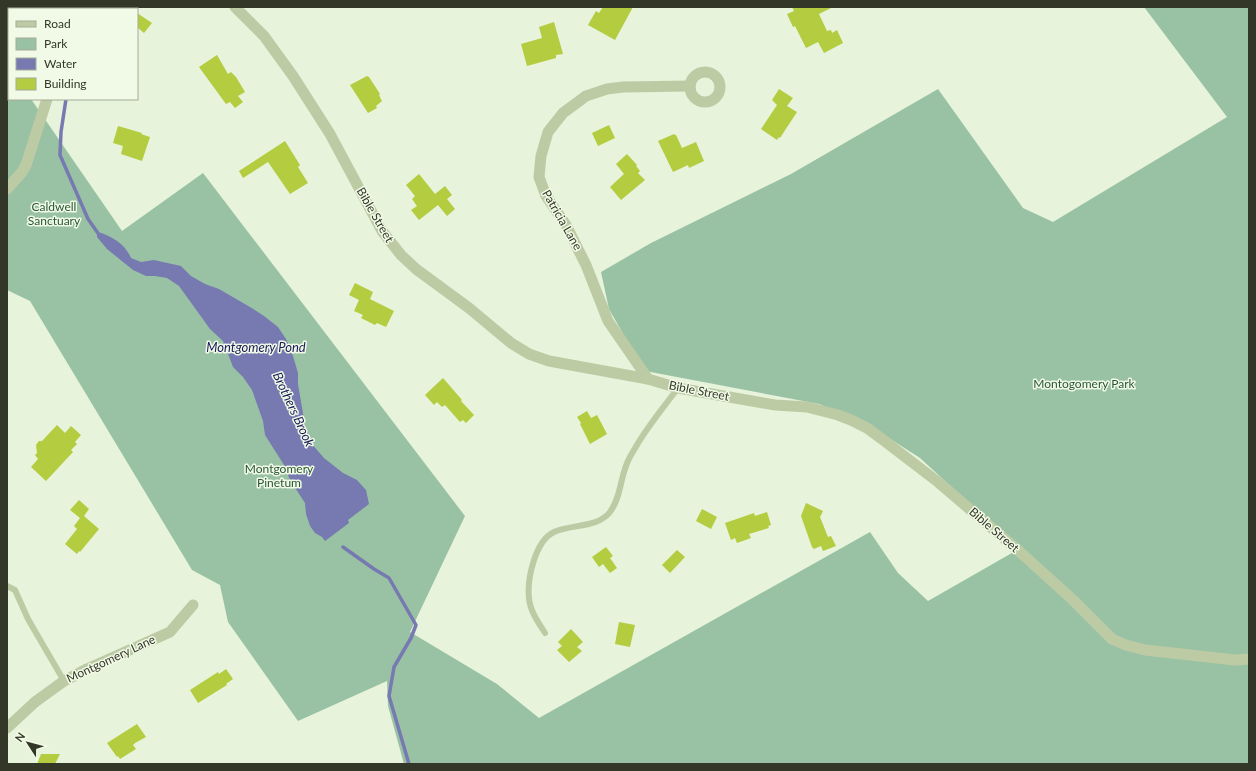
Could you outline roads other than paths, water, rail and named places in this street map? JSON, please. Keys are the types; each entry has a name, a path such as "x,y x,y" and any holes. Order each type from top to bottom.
{"street":[{"name":"Bible Street","path":"235,7 261,33 286,65 330,134 382,231 393,246 408,262 469,308 511,343 529,354 549,361 648,379 678,388 775,405 807,407 851,420 867,428 938,482 1020,552 1073,600 1112,639 1126,645 1145,650 1235,660 1249,660"},
{"name":"Patricia Lane","path":"648,379 608,321 586,265 566,224 546,196 539,177 541,156 548,132 563,113 586,96 607,89 623,87 690,86"},
{"path":"7,189 22,172 26,165 47,100"},
{"name":"Montgomery Lane","path":"7,728 35,702 64,681 87,669 170,632 193,605"}],"lane":[{"path":"545,633 534,616 529,598 530,578 536,555 542,543 553,533 597,521 610,513 617,499 624,470 634,450 678,388"},
{"path":"7,586 15,590 28,619 64,681"}],"water":[{"name":"Montgomery Pond","path":"97,232 117,241 126,249 131,258 141,262 154,260 181,266 191,276 205,284 219,289 250,307 278,327 286,339 298,373 298,384 305,425 311,443 324,458 343,473 357,480 366,490 369,504 348,520 349,523 325,541 322,537 315,533 310,526 306,514 305,503 290,480 284,465 265,435 263,421 252,390 243,377 233,367 223,341 210,329 179,286 167,278 146,276 133,270 107,249 97,237"}],"waterway":[{"name":"Brothers Brook","path":"66,100 61,132 60,155 88,219 100,236"},
{"name":"Brothers Brook","path":"343,547 389,578 416,625 411,638 394,667 389,696 409,764"}],"park label":[{"name":"Caldwell Sanctuary","path":"54,214"},
{"name":"Montogomery Park","path":"1084,384"},
{"name":"Montgomery Pinetum","path":"279,476"}]}
